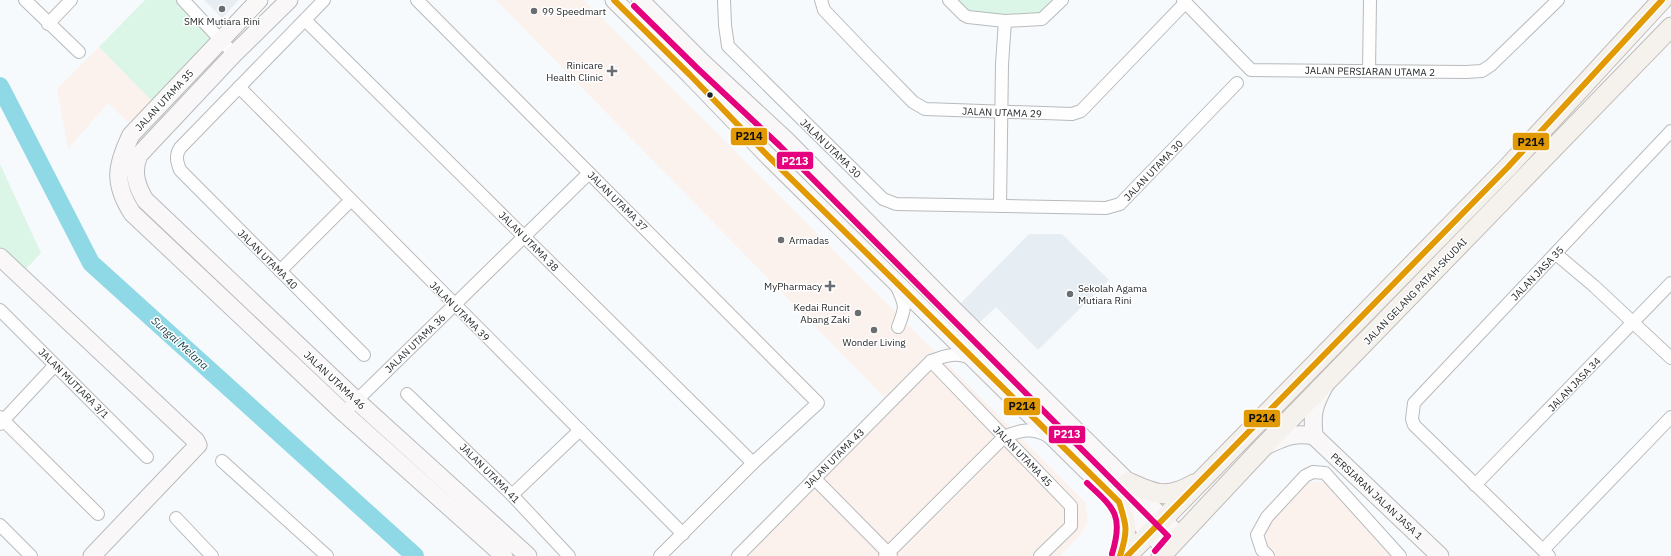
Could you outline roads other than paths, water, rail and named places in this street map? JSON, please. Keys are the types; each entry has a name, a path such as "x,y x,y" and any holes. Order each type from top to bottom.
{"main road":[{"name":"JALAN GELANG PATAH-SKUDAI","path":"1127,556 1515,160 1662,0"},
{"name":"JALAN GELANG PATAH-SKUDAI","path":"1169,547 1264,446 1671,27"},
{"path":"1128,482 1153,493 1172,494 1187,488 1204,478"},
{"path":"1119,502 1126,524 1125,540 1120,556"}],"street":[{"path":"25,0 48,24 79,52"},
{"path":"48,24 71,0"},
{"path":"183,0 234,54"},
{"name":"JALAN UTAMA 35","path":"132,213 126,202 118,172 122,154 131,135 259,0"},
{"name":"JALAN UTAMA 35","path":"145,200 138,189 136,178 135,165 139,155 234,54 289,0"},
{"path":"239,87 324,0"},
{"name":"JALAN UTAMA 37","path":"417,0 818,402 753,464"},
{"path":"614,0 690,75 768,156 979,365 1149,532 1169,547"},
{"path":"640,0 702,62 786,140 964,320 1128,482 1163,519 1169,547"},
{"name":"JALAN UTAMA 30","path":"724,0 725,26 728,46 882,199 896,204 1106,208 1120,204 1238,83"},
{"name":"JALAN UTAMA 29","path":"821,0 824,10 913,102 925,109 1072,114 1081,111 1184,1"},
{"path":"948,0 968,17 1006,21 1042,19 1062,0"},
{"path":"1369,71 1370,0"},
{"name":"JALAN PERSIARAN UTAMA 2","path":"1184,1 1252,70 1466,72 1482,71 1491,65 1558,0"},
{"name":"JALAN UTAMA 38","path":"305,20 525,236 753,464"},
{"path":"1000,206 1002,64 1006,21"},
{"name":"JALAN UTAMA 40","path":"239,87 180,148 176,160 180,170 364,355"},
{"name":"JALAN UTAMA 39","path":"239,87 682,534"},
{"name":"JALAN JASA 35","path":"1475,485 1414,425 1412,419 1414,403 1670,135"},
{"name":"JALAN UTAMA 36","path":"344,413 589,173"},
{"name":"JALAN UTAMA 46","path":"145,200 357,400 528,556"},
{"path":"280,271 351,200"},
{"name":"JALAN UTAMA 46","path":"132,213 344,413 504,556"},
{"path":"1556,254 1594,286 1671,358"},
{"path":"0,257 196,441 198,445 92,556"},
{"path":"894,280 905,305 904,313 898,327"},
{"name":"JALAN JASA 34","path":"1475,485 1634,323 1671,283"},
{"name":"JALAN MUTIARA 3/1","path":"0,310 147,456"},
{"path":"931,361 948,355 958,355 967,357 979,365"},
{"name":"JALAN UTAMA 45","path":"931,361 1071,506 1071,526 1040,556"},
{"name":"JALAN UTAMA 43","path":"738,556 931,361"},
{"path":"55,365 1,420 98,514"},
{"path":"1264,446 1285,437 1300,434 1314,436 1312,416 1317,400 1325,384"},
{"name":"JALAN UTAMA 41","path":"407,394 512,495 569,556"},
{"path":"1475,485 1546,553 1671,417"},
{"path":"512,495 580,430"},
{"path":"814,478 888,555 1004,437 1018,431 1037,430 1056,440"},
{"name":"PERSIARAN JALAN JASA 1","path":"1314,436 1432,553"},
{"path":"222,461 327,556"},
{"path":"660,556 753,464"},
{"path":"1268,556 1262,550 1258,535 1267,517 1305,476 1313,472 1325,473 1400,556"},
{"path":"176,518 212,556"},
{"path":"0,525 31,556"}],"waterway":[{"name":"Sungai Melana","path":"0,86 91,263 415,556"}],"place":[{"name":"SMK Mutiara Rini","path":"222,9"},
{"name":"99 Speedmart","path":"534,11"},
{"name":"Rinicare Health Clinic","path":"612,71"},
{"name":"Armadas","path":"781,240"},
{"name":"MyPharmacy","path":"830,286"},
{"name":"Sekolah Agama Mutiara Rini","path":"1070,294"},
{"name":"Kedai Runcit Abang Zaki","path":"858,313"},
{"name":"Wonder Living","path":"874,330"}]}
